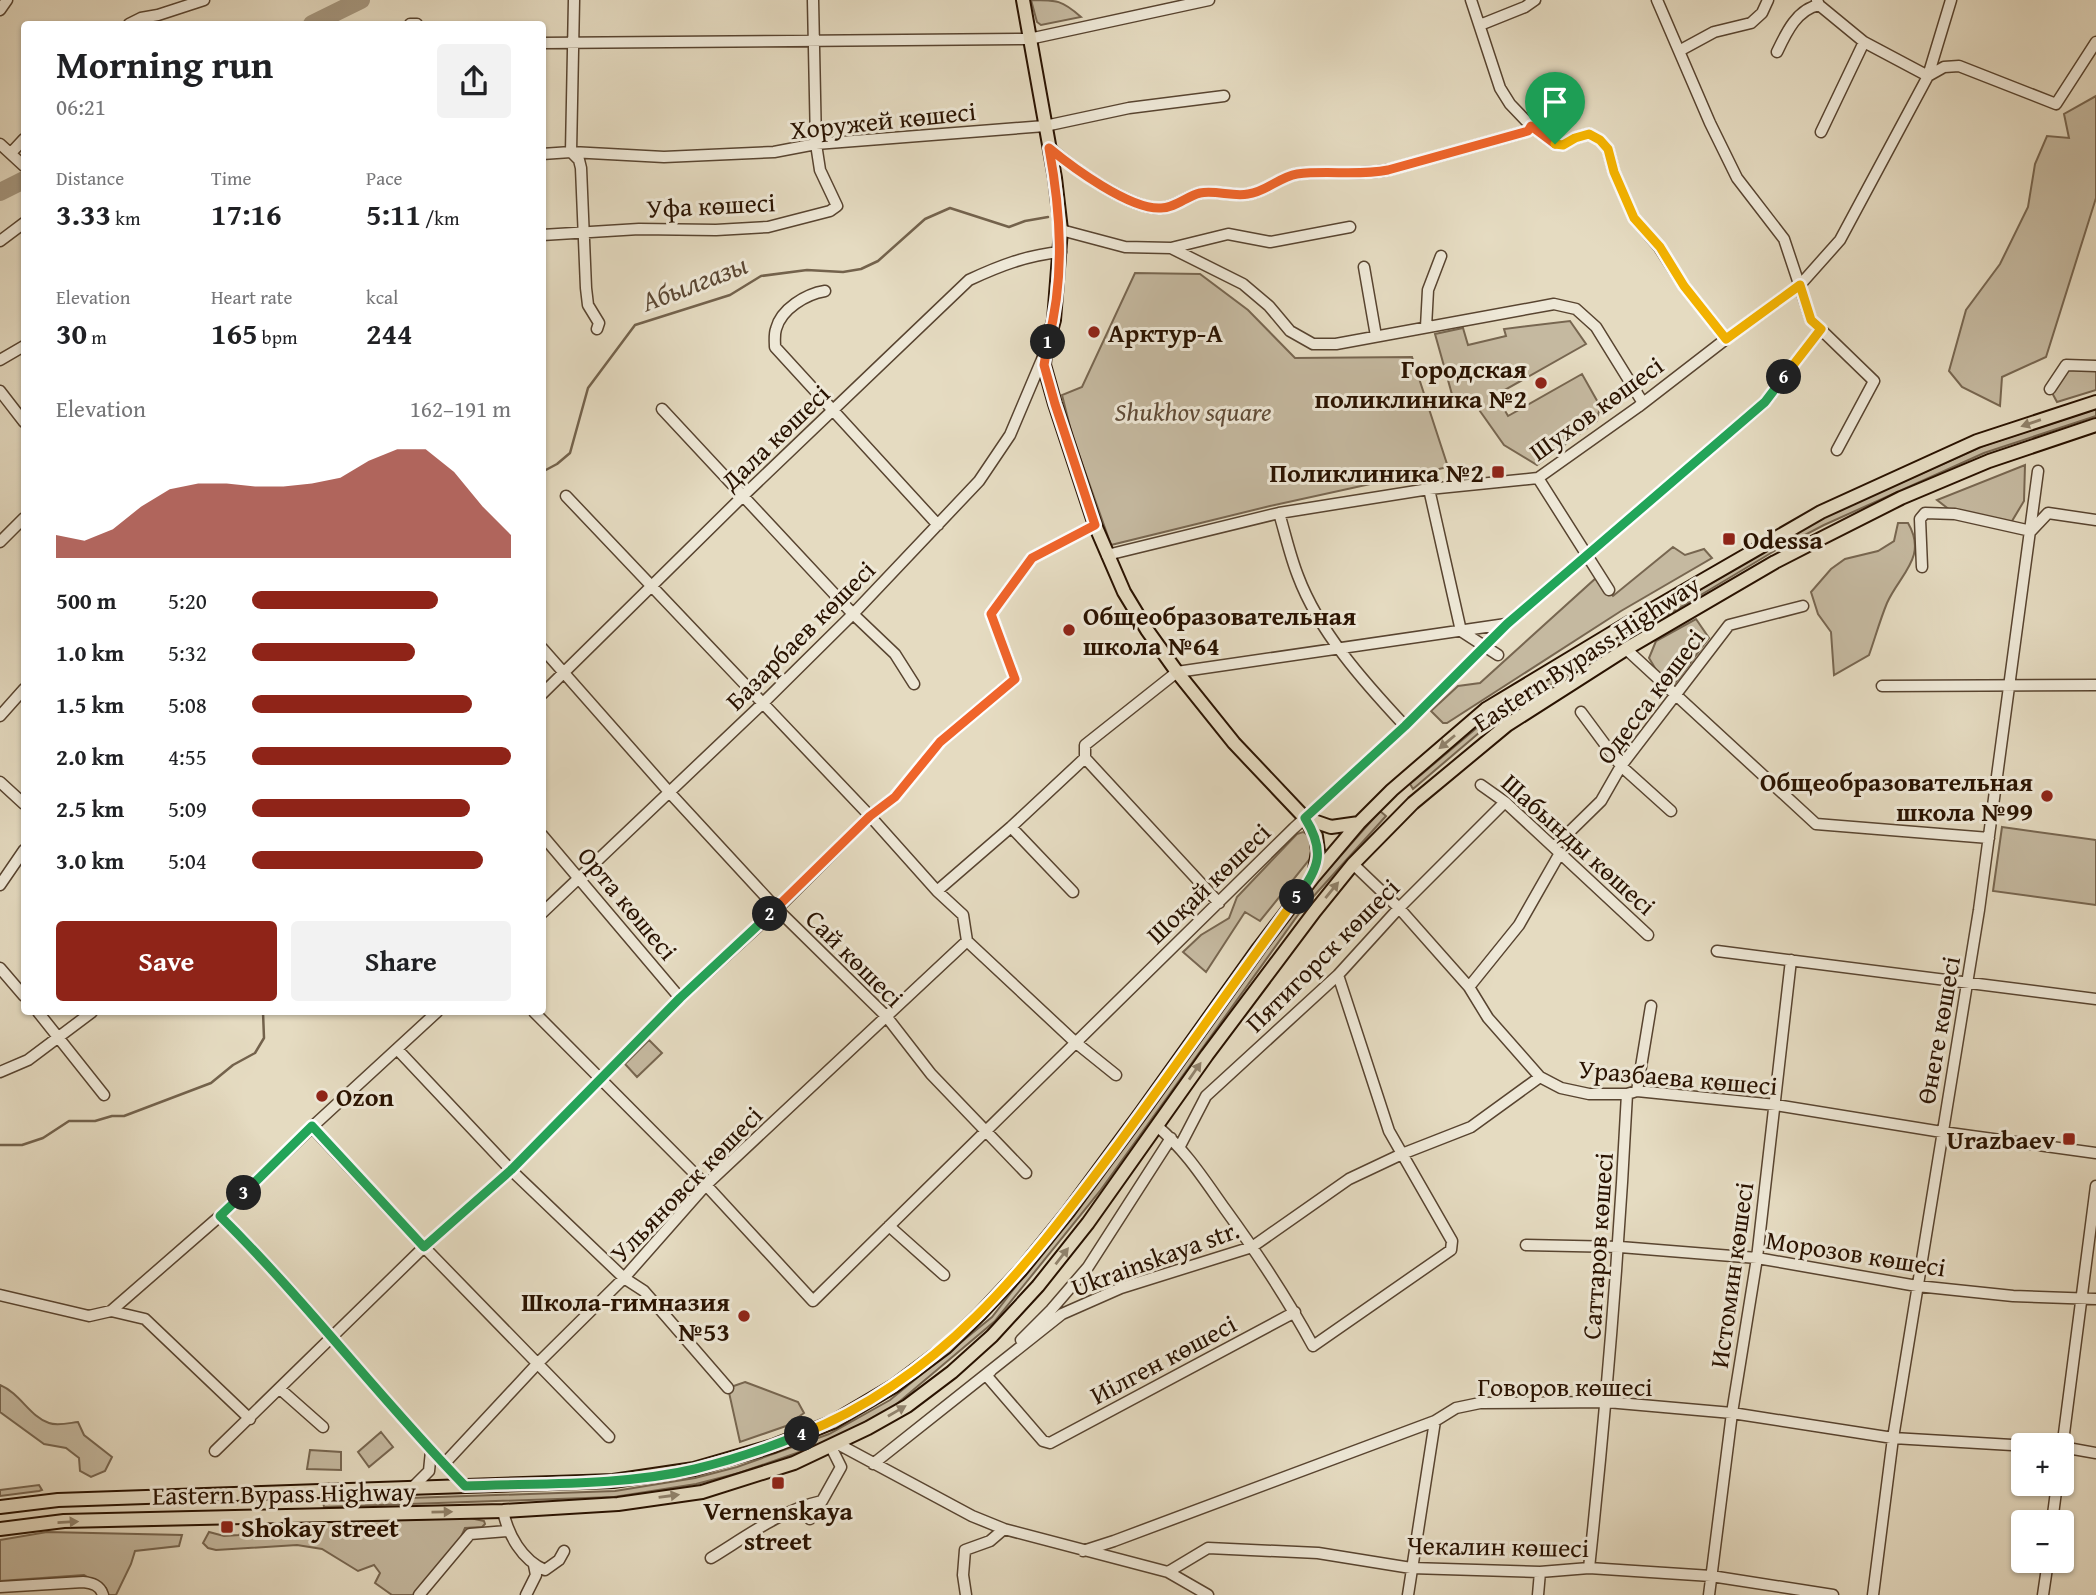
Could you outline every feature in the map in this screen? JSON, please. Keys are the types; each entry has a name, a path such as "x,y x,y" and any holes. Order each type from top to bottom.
{"main road":[{"path":"1023,0 1061,230 1054,320 1044,365 1095,525 1136,614 1177,672 1234,743 1305,818 1316,836 1318,851 1314,876"},
{"name":"Eastern Bypass Highway","path":"0,1507 58,1500 613,1481 694,1469 773,1446 833,1422 894,1386 946,1347 1021,1270 1133,1124 1314,876 1359,823 1392,790 1486,709 1821,512 1978,442 2096,402"},
{"name":"Eastern Bypass Highway","path":"0,1529 64,1521 503,1511 618,1504 702,1492 794,1463 834,1446 907,1406 952,1372 992,1336 1038,1286 1071,1244 1270,970 1353,864 1413,803 1507,725 1626,649 1775,562 1901,498 1989,461 2096,425"},
{"path":"1305,818 1331,827 1359,823"}],"street":[{"path":"0,10 6,0"},
{"path":"135,21 204,0"},
{"path":"574,0 571,152 579,160 581,168 582,233 588,304 597,315 597,329"},
{"name":"Уфа көшесі","path":"546,235 639,229 716,230 768,226 831,211 837,206 820,170 816,144 813,0"},
{"path":"546,43 1029,39 1209,0"},
{"path":"1471,0 1500,88 1510,104 1531,126 1555,144 1563,145 1589,134 1600,140 1608,149 1614,172 1634,218 1660,247 1684,286 1726,339"},
{"path":"1480,25 1525,7 1535,0"},
{"path":"1657,0 1737,178 1784,239 1811,320 1874,381 1837,450"},
{"path":"1679,51 1714,32 1751,23 1762,13 1768,0"},
{"name":"Шухов көшесі","path":"1107,555 1279,513 1429,489 1538,478 1800,285 1840,240 1928,76 1951,0"},
{"path":"1777,52 1787,32 1802,12 1818,3 1864,42 1928,76 1944,67 1959,66 2056,104 2096,42"},
{"path":"1821,132 1864,42"},
{"name":"Хоружей көшесі","path":"546,154 571,152 664,157 774,152 816,144 1045,126 1129,108 1224,96"},
{"path":"1049,148 1079,173 1144,205 1160,208 1202,193 1248,195 1297,174 1366,174 1388,170 1528,131 1531,126"},
{"path":"11,153 21,142"},
{"path":"0,144 21,163"},
{"path":"0,241 21,225"},
{"path":"1061,230 1125,247 1171,248 1228,234 1270,242 1349,227"},
{"path":"1171,248 1242,284 1269,306 1290,331 1313,344 1336,344 1554,304 1576,309 1596,327 1643,403"},
{"name":"Дала көшесі","path":"546,690 969,279 1010,262 1060,252"},
{"path":"1426,327 1428,290 1441,256"},
{"path":"1364,267 1376,337"},
{"path":"825,291 812,293 800,300 782,317 776,329 775,347 938,525"},
{"name":"Шоқай көшесі","path":"706,1185 813,1301 1075,1042 1305,818 1405,726 1507,624 1765,402 1821,329"},
{"path":"0,360 21,348"},
{"name":"Базарбаев көшесі","path":"546,909 670,793 853,614 979,481 1010,435 1045,353"},
{"path":"2050,389 2066,365 2096,366"},
{"path":"0,391 21,418"},
{"path":"662,409 853,614 895,654 914,684"},
{"name":"Өнеге көшесі","path":"1873,1595 1893,1438 1989,838 2038,471"},
{"path":"1538,478 1609,590"},
{"path":"1429,489 1461,631 1498,655"},
{"path":"566,496 962,915 967,941 1075,1042 1116,1075"},
{"path":"1279,513 1298,577 1329,635 1359,676 1405,726"},
{"path":"1922,567 1920,519 1925,513 1955,514 2031,531 2048,513 2096,520"},
{"path":"0,542 21,521"},
{"path":"215,1451 424,1247 511,1170 680,998 777,909 870,816 895,797 940,742 1015,679 991,614 1032,558 1095,525"},
{"name":"Одесса көшесі","path":"1469,987 1519,925 1557,850 1601,801 1621,766 1729,625 1803,606"},
{"path":"1219,903 1085,758 1085,745 1177,672 1507,624"},
{"path":"1626,649 1816,824 1989,838"},
{"name":"Сай көшесі","path":"546,652 670,793 777,909 886,1016 931,1074 1026,1173"},
{"path":"1882,686 2096,685"},
{"path":"0,716 21,692"},
{"path":"1581,712 1621,766 1671,811"},
{"path":"937,891 1085,758"},
{"path":"0,782 21,801"},
{"name":"Шабынды көшесі","path":"1481,785 1505,802 1648,935"},
{"name":"Пятигорск көшесі","path":"1180,1146 1206,1096 1338,975 1399,908 1505,802"},
{"path":"1011,827 1073,892"},
{"name":"Орта көшесі","path":"546,840 680,998"},
{"path":"0,885 21,854"},
{"name":"Уразбаева көшесі","path":"1353,864 1399,908 1469,987 1488,1018 1540,1077 1561,1088 1589,1094 1632,1092 1776,1105 2096,1153"},
{"name":"Ульяновск көшесі","path":"444,1464 538,1363 624,1278 706,1185 967,941"},
{"path":"1717,951 2096,999"},
{"name":"Истомин көшесі","path":"1709,1595 1732,1413 1757,1258 1791,961"},
{"path":"0,968 21,992"},
{"path":"1157,1126 1180,1146 1252,1247 1295,1312 1313,1346 1451,1250 1452,1241 1389,1132 1338,975"},
{"name":"Саттаров көшесі","path":"1590,1568 1607,1402 1632,1092 1651,1006"},
{"path":"41,1015 104,1095"},
{"path":"0,1072 28,1060 88,1015"},
{"path":"111,1311 220,1216 312,1126 435,1015"},
{"path":"537,1015 706,1185"},
{"path":"397,1049 511,1170 624,1278 644,1291 728,1388"},
{"name":"Ukrainskaya str.","path":"873,1464 1062,1314 1121,1288 1252,1247 1349,1179 1402,1154 1471,1127 1540,1077"},
{"path":"312,1126 424,1247 609,1437"},
{"path":"986,1375 1051,1310 1088,1267 1171,1138"},
{"path":"2064,1433 2096,1186"},
{"path":"220,1216 465,1486"},
{"path":"888,1226 944,1275"},
{"name":"Морозов көшесі","path":"1527,1245 1620,1247 1757,1258 1917,1286 2013,1296 2096,1298"},
{"path":"0,1295 89,1315 111,1311 145,1319 250,1419"},
{"name":"Иілген көшесі","path":"986,1375 1043,1441 1051,1443 1295,1312"},
{"path":"280,1389 323,1427"},
{"name":"Говоров көшесі","path":"1083,1551 1435,1421 1456,1408 1480,1403 1607,1402 1732,1413 1893,1438 2011,1445"},
{"path":"1408,1595 1435,1421"},
{"path":"834,1446 972,1516 1004,1529 1168,1572 1208,1595"},
{"path":"810,1519 841,1467 834,1446"},
{"path":"2074,1449 2096,1452"},
{"path":"411,1489 426,1477 431,1451"},
{"path":"711,1558 779,1516 802,1505 822,1501"},
{"path":"503,1511 507,1531 534,1565 537,1575 526,1595"},
{"path":"966,1595 963,1575 965,1550 990,1541 1004,1529"},
{"path":"419,1595 470,1534 507,1531"},
{"name":"Чекалин көшесі","path":"1168,1572 1208,1548 1318,1553 1411,1568 1540,1572 1590,1568 1711,1576 1833,1595"},
{"path":"534,1565 545,1570 559,1560 564,1551"},
{"path":"1538,1595 1540,1572"},
{"path":"2043,1595 2046,1573"},
{"path":"0,1587 92,1583 99,1587 103,1595"}],"green space":[{"path":"1031,0 1059,2 1081,17 1041,25 1037,22"},
{"path":"2096,96 2096,198 2046,357 2002,377 2000,406 1962,387 1949,371 1966,310 2000,264 2028,207 2035,164 2047,136 2069,138 2064,114"},
{"name":"Shukhov square","path":"1135,273 1200,274 1248,310 1295,358 1412,357 1448,467 1270,506 1111,545 1072,435 1062,395 1082,387"},
{"path":"1570,321 1586,344 1496,395 1508,416 1582,374 1600,406 1597,421 1537,465 1504,445 1470,397 1453,398 1435,334 1463,328 1468,345 1506,336 1504,329"},
{"path":"2066,365 2096,366 2096,390 2057,402 2050,389"},
{"path":"2096,409 2096,416 1984,453 1824,525 1776,550 1530,697 1480,732 1413,789 1410,784 1479,726 1525,693 1820,519 1983,446"},
{"path":"2025,465 2024,501 2009,526 1955,514 1937,500"},
{"path":"1898,523 1908,523 1915,546 1914,556 1887,603 1869,655 1834,675 1831,632 1818,614 1811,592 1831,569 1845,559 1878,551 1894,541"},
{"path":"1673,547 1685,555 1704,549 1712,558 1621,611 1447,723 1443,723 1431,711 1458,686 1480,683 1596,578 1613,596"},
{"path":"1696,619 1709,638 1672,687 1658,673 1649,658 1656,641"},
{"path":"1380,811 1386,816 1303,908 1100,1191 995,1321 893,1407 831,1441 739,1473 696,1484 614,1497 324,1507 323,1501 615,1491 695,1478 737,1467 829,1434 890,1400 992,1317 1094,1186 1298,904"},
{"path":"2002,827 2096,840 2096,905 1993,891"},
{"path":"1303,832 1310,836 1313,855 1260,921 1245,912 1206,972 1183,952 1201,935 1229,918 1237,897 1297,834"},
{"path":"649,1040 662,1053 637,1077 625,1064"},
{"path":"745,1382 798,1402 804,1413 786,1426 740,1442 728,1388"},
{"path":"0,1385 42,1420 56,1424 78,1422 84,1435 112,1457 105,1471 91,1477 80,1471 79,1458 66,1448 44,1444 0,1412"},
{"path":"381,1432 393,1447 369,1467 358,1452"},
{"path":"310,1450 341,1452 341,1470 307,1469"},
{"path":"39,1485 42,1490 0,1496 0,1490"},
{"path":"470,1518 484,1521 485,1524 482,1527 465,1528 460,1539 413,1595 392,1595 375,1583 380,1573 374,1565 358,1571 322,1549 297,1545 216,1550 203,1543 209,1532 224,1536 239,1535 247,1524"},
{"path":"47,1532 182,1535 179,1546 135,1551 116,1595 108,1595 106,1588 84,1575 0,1581 0,1540"}],"waterway":[{"path":"318,21 361,0"},
{"path":"0,192 21,182"},
{"name":"Абылгазы","path":"546,470 570,453 588,388 635,325 730,295 761,276 807,270 843,272 861,269 878,261 925,219 950,208 1009,227 1048,217"},
{"name":"Абылгазы","path":"0,1145 22,1145 43,1138 69,1121 95,1121 124,1116 211,1083 233,1065 255,1053 264,1038 263,1015"}],"place":[{"name":"Арктур-А","path":"1094,332"},
{"name":"Городская поликлиника №2","path":"1541,383"},
{"name":"Поликлиника №2","path":"1498,472"},
{"name":"Odessa","path":"1729,539"},
{"name":"Общеобразовательная школа №64","path":"1069,630"},
{"name":"Общеобразовательная школа №99","path":"2047,796"},
{"name":"Ozon","path":"322,1096"},
{"name":"Urazbaev","path":"2069,1139"},
{"name":"Школа-гимназия №53","path":"744,1316"},
{"name":"Vernenskaya street","path":"778,1483"},
{"name":"Shokay street","path":"227,1527"}],"route":[{"path":"1531,126 1555,144 1563,145 1589,134 1600,140 1608,149 1614,172 1634,218 1660,247 1684,286 1726,339 1800,285 1811,320 1821,329 1765,402 1507,624 1405,726 1305,818 1316,836 1318,851 1314,876 1068,1212 1021,1270 946,1347 894,1386 833,1422 773,1446 694,1469 613,1481 465,1486 220,1216 312,1126 424,1247 511,1170 680,998 777,909 870,816 895,797 940,742 1015,679 991,614 1032,558 1095,525 1044,365 1054,320 1061,230 1049,148 1079,173 1144,205 1160,208 1175,205 1202,193 1248,195 1297,174 1366,174 1388,170 1528,131 1531,126"}]}
